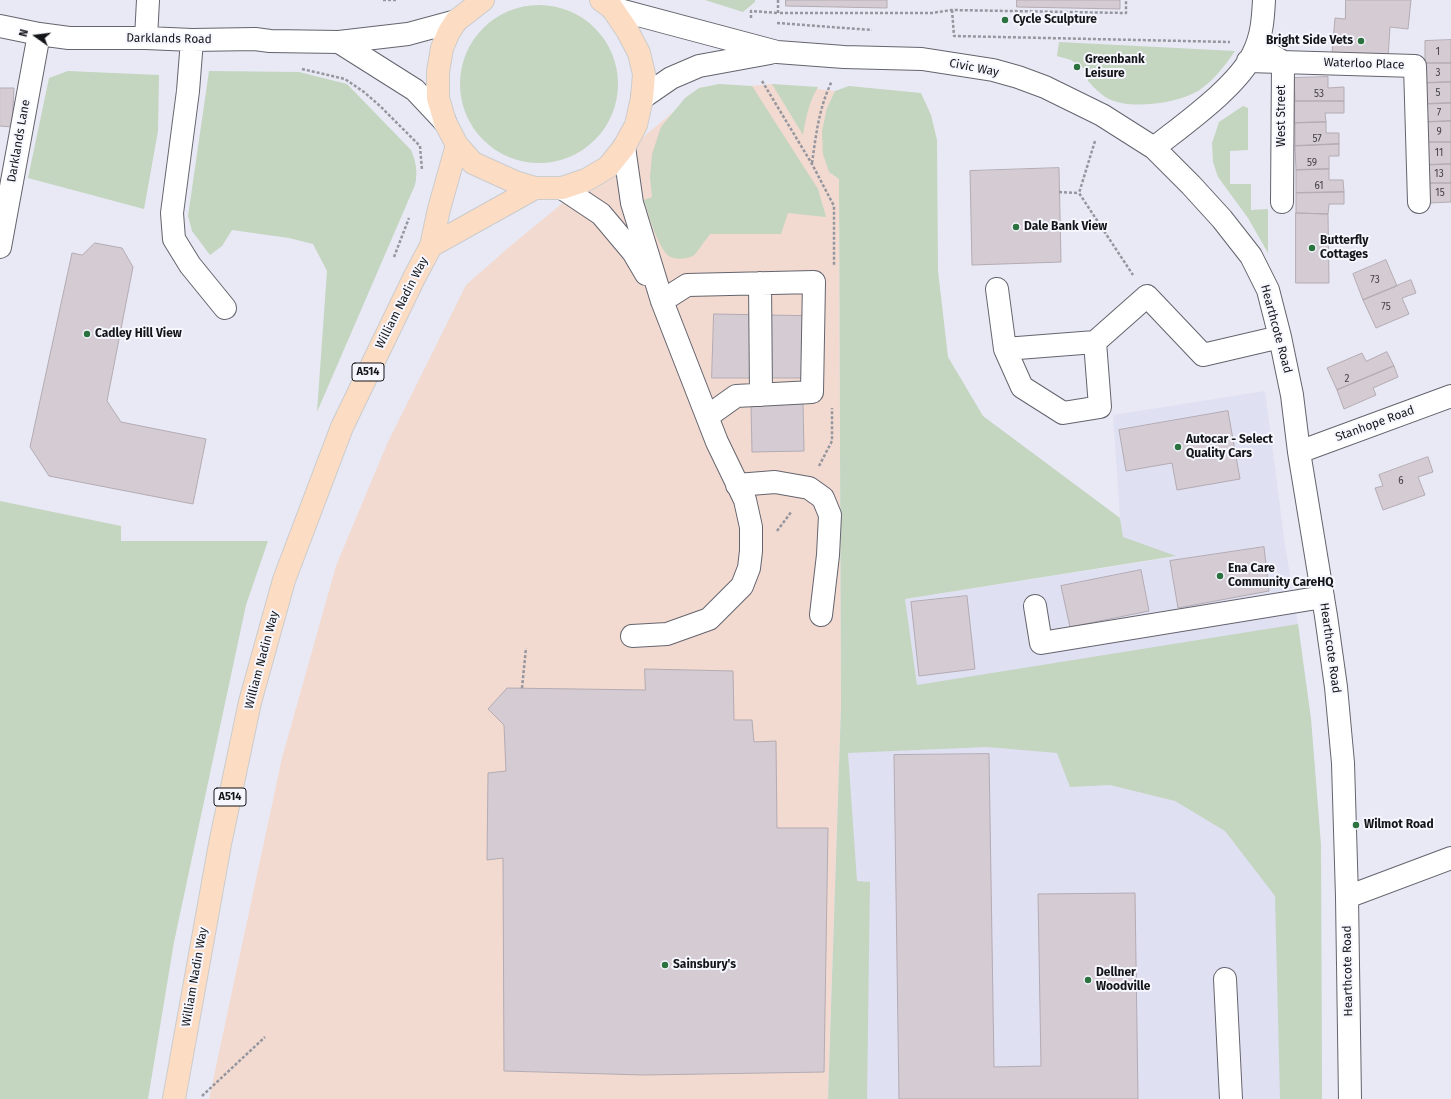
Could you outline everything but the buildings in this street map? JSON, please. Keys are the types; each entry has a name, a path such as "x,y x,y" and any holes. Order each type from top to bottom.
{"main road":[{"path":"471,7 449,32 442,48 438,72 438,98 445,122 457,145 473,163 515,182 535,188 562,188 586,180 608,167 624,147 636,124 642,98 644,74 639,53 627,30 606,4"},
{"name":"William Nadin Way","path":"174,1099 220,844 250,702 284,580 342,427 431,246 439,209 457,145"},
{"name":"William Nadin Way","path":"431,246 535,188"}],"street":[{"path":"146,38 148,0"},
{"path":"1154,148 1198,113 1238,75 1252,53 1263,24 1264,0"},
{"name":"Civic Way","path":"606,4 777,52 844,57 922,59 993,70 1045,87 1102,115 1154,148"},
{"name":"Darklands Road","path":"0,26 69,38 146,38 192,40 255,39 339,42 408,34 471,7"},
{"name":"Darklands Lane","path":"0,247 39,34"},
{"path":"192,40 188,91 172,213 174,239 190,265 225,308"},
{"path":"339,42 415,90 445,122"},
{"name":"Civic Way","path":"642,98 671,78 699,66 777,52"},
{"name":"Waterloo Place","path":"1252,53 1283,62 1415,66 1419,202"},
{"name":"West Street","path":"1282,202 1283,62"},
{"path":"624,147 632,202 662,301 717,442 745,500 751,527 749,568 742,586 710,619 666,634 632,636"},
{"name":"Hearthcote Road","path":"1154,148 1222,219 1251,256 1268,290 1280,337 1292,395 1299,452 1336,687 1342,755 1347,897 1350,1099"},
{"path":"562,188 601,214 633,252 662,301"},
{"path":"662,301 686,285 814,282 812,392 736,396 708,416"},
{"path":"760,283 761,395"},
{"path":"996,289 1004,349 1022,387 1063,413 1100,407 1095,342"},
{"path":"1004,349 1095,342 1147,296 1203,355 1280,337"},
{"name":"Stanhope Road","path":"1299,452 1451,396"},
{"path":"737,485 775,482 809,488 823,498 830,515 828,555 821,615"},
{"path":"1035,606 1041,643 1323,597"},
{"path":"1347,897 1451,858"},
{"path":"1225,980 1231,1099"}],"path":[{"path":"382,0 398,0"},
{"path":"778,0 778,13"},
{"path":"751,18 751,11 778,13 932,13 952,10 1126,14 1126,0"},
{"path":"952,10 954,36"},
{"path":"774,23 876,30"},
{"path":"946,35 1229,42 1252,53"},
{"path":"812,164 818,125 825,96 844,57"},
{"path":"297,68 345,79 364,92 420,146 422,176"},
{"path":"1102,115 1079,193 1147,296"},
{"path":"1059,192 1079,193"},
{"path":"393,260 411,215"},
{"path":"777,531 809,488"},
{"path":"522,688 526,648"},
{"path":"200,1099 265,1037"},
{"path":"200,1099 201,1091"}],"shaded area":[{"path":"772,84 835,91 827,108 829,172 839,179 841,707 828,1099 209,1099 282,758 336,566 387,444 466,285 508,248 699,91"},
{"path":"1265,391 1285,545 1311,719 1321,845 1322,1099 828,1099 841,707 917,685 905,599 1175,557 1122,537 1113,415"}],"green space":[{"path":"705,0 755,0 755,2 743,12"},
{"path":"547,5 562,8 576,14 595,28 605,40 615,61 618,84 615,107 605,128 595,140 583,150 562,160 547,163 531,163 516,160 495,150 483,140 473,128 463,107 461,99 460,76 463,61 473,40 483,28 495,18 516,8 524,6"},
{"path":"1059,42 1235,51 1209,83 1198,91 1180,99 1158,103 1126,104 1109,99 1101,94 1088,81 1089,72 1071,60 1057,56"},
{"path":"68,71 159,75 158,131 144,209 28,178 49,78"},
{"path":"209,71 299,72 347,84 411,150 414,159 416,167 415,185 317,412 327,271 313,244 289,238 232,230 222,246 210,255 192,231 188,216"},
{"path":"719,84 752,86 818,189 826,217 788,213 781,234 710,234 693,256 677,259 669,256 661,246 644,200 652,197 650,177 652,154 661,127 685,98 699,88"},
{"path":"772,84 818,87 808,110 803,135"},
{"path":"849,86 921,93 931,115 937,140 938,271 948,357 983,416 1120,518 1123,537 1176,556 905,599 917,685 1298,624 1311,719 1321,845 1322,1099 1280,1099 1275,896 1225,831 1175,801 1110,785 1070,787 1057,753 987,747 848,753 857,881 870,882 867,1099 828,1099 841,707 839,179 829,172 823,154 822,131 827,108 835,91"},
{"path":"1243,106 1248,108 1248,150 1230,151 1230,184 1251,184 1251,210 1268,209 1268,253 1248,218 1218,177 1213,162 1212,143 1219,122"},
{"path":"0,501 121,526 121,541 268,541 246,605 174,942 148,1099 0,1099"}],"place":[{"name":"Cycle Sculpture","path":"1005,20"},
{"name":"Bright Side Vets","path":"1361,41"},
{"name":"Greenbank Leisure","path":"1077,67"},
{"name":"Dale Bank View","path":"1016,227"},
{"name":"Butterfly Cottages","path":"1312,248"},
{"name":"Cadley Hill View","path":"87,334"},
{"name":"Autocar - Select Quality Cars","path":"1178,447"},
{"name":"Ena Care Community CareHQ","path":"1220,576"},
{"name":"Wilmot Road","path":"1356,825"},
{"name":"Sainsbury's","path":"665,965"},
{"name":"Dellner Woodville","path":"1088,980"}]}
